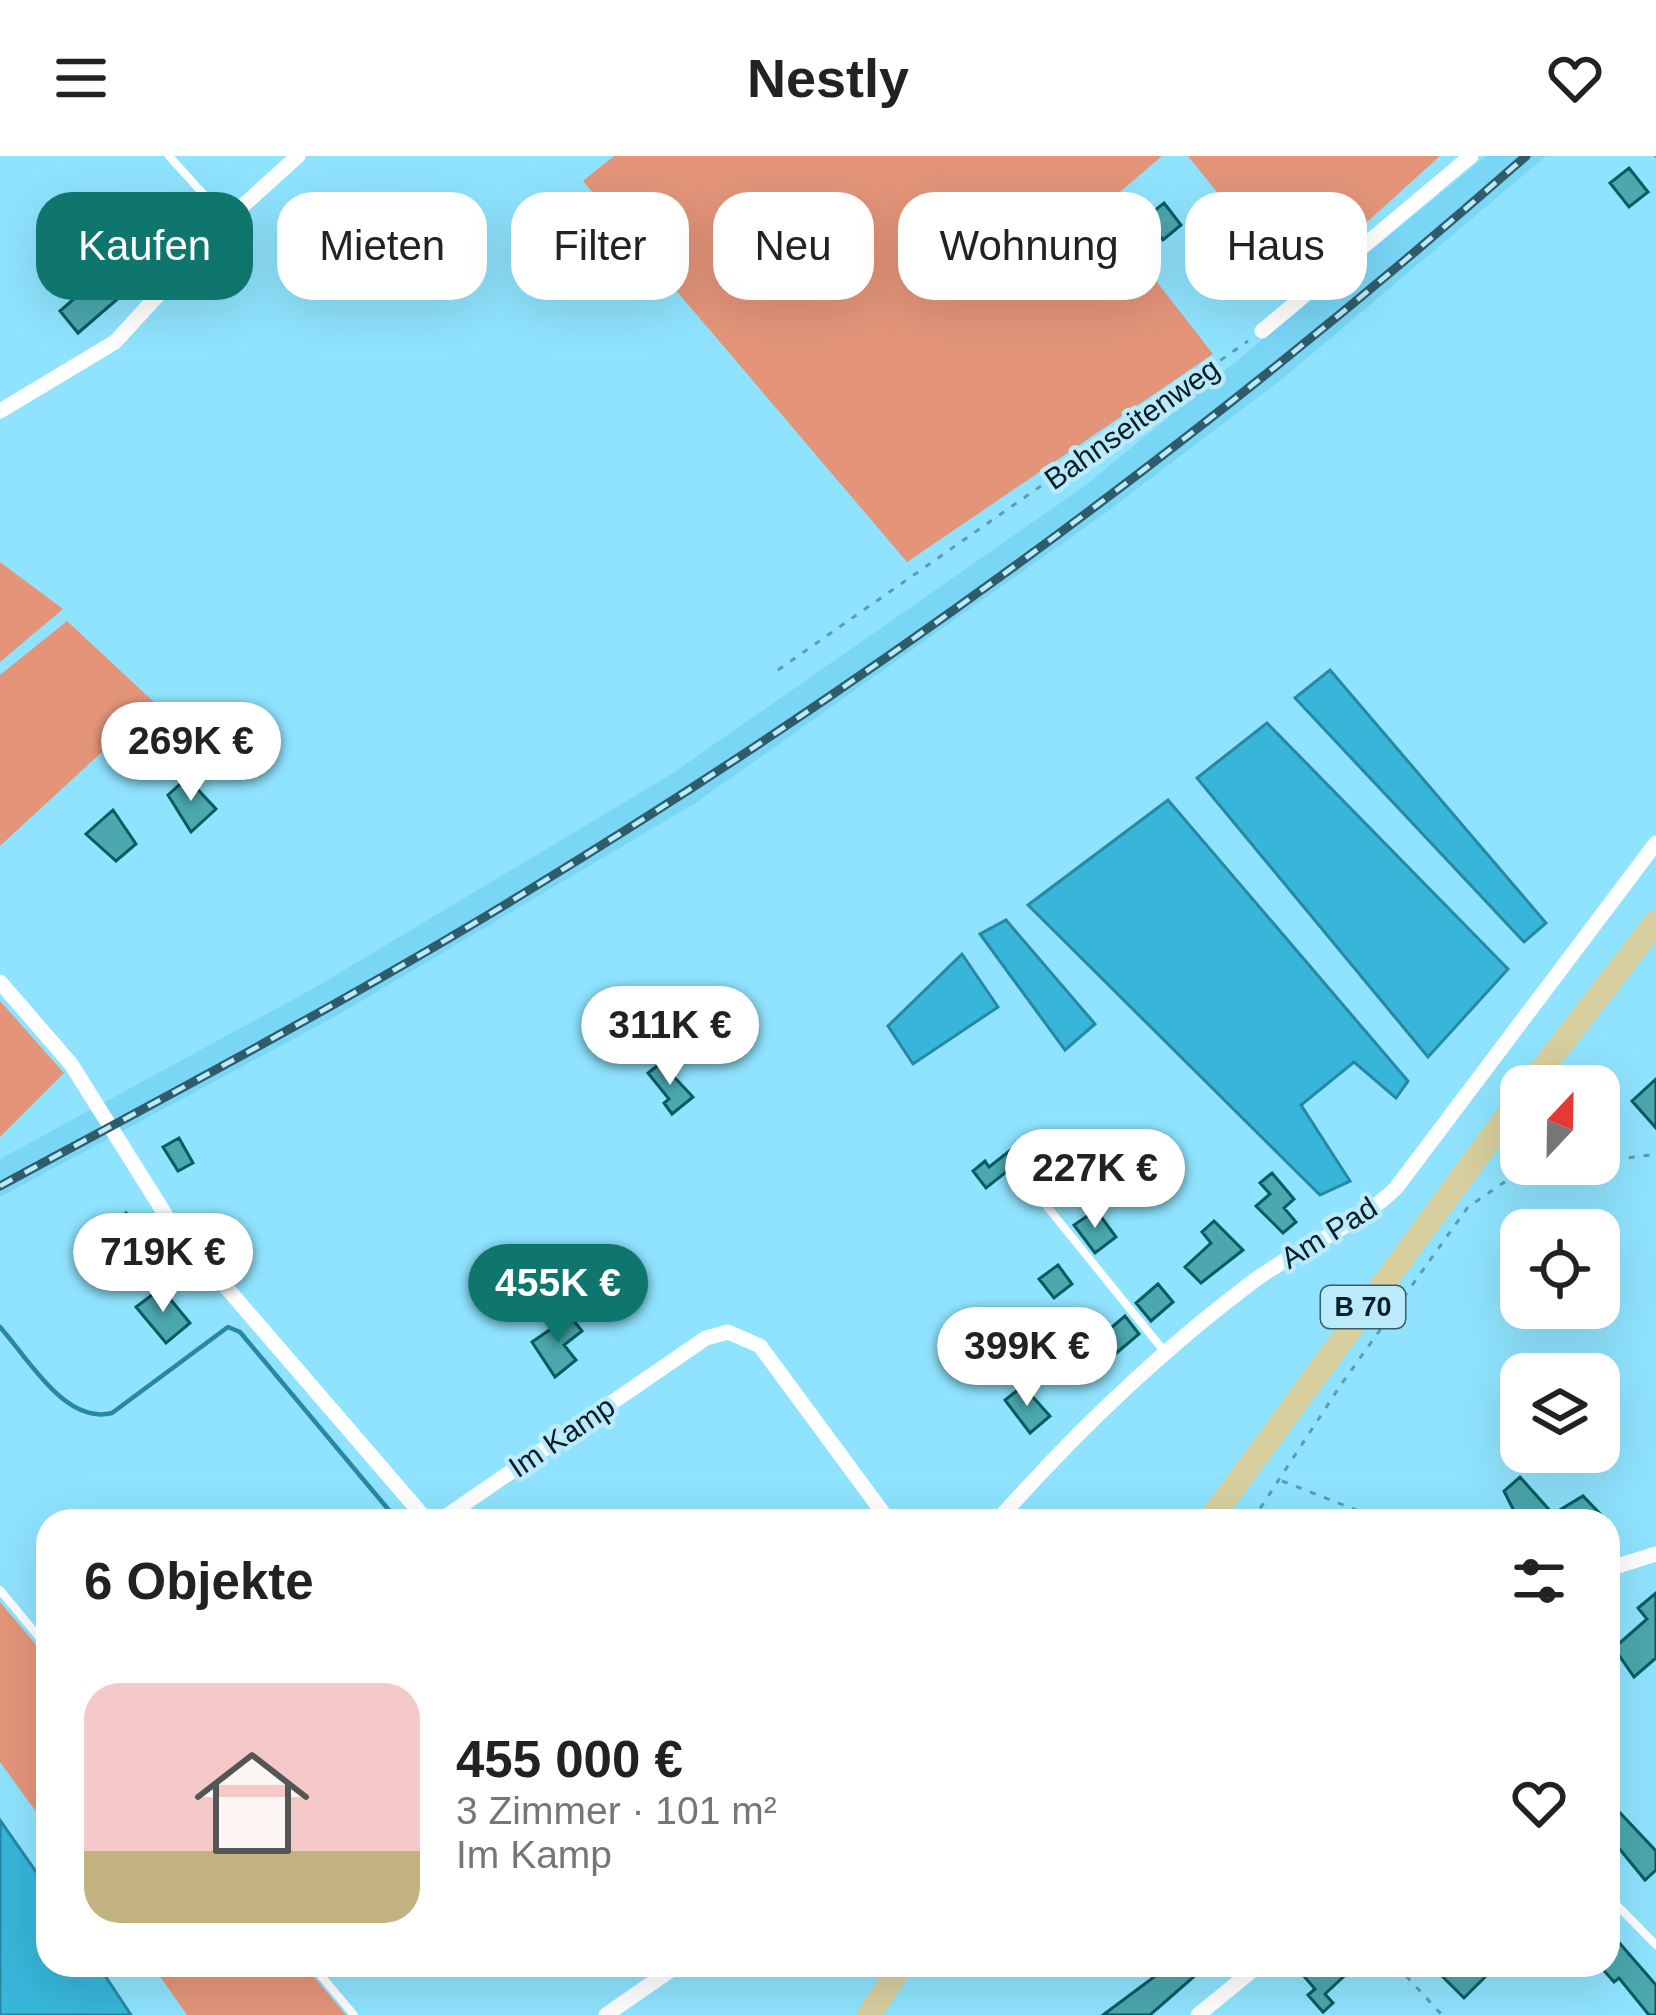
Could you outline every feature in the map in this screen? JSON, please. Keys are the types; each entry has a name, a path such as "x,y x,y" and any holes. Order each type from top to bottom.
{"main road":[{"path":"1545,1065 1656,922"},
{"name":"B 70","path":"1218,1509 1500,1125"},
{"path":"868,2015 894,1977"}],"street":[{"path":"253,197 298,156"},
{"path":"1262,331 1471,156"},
{"path":"0,411 116,342 154,300"},
{"name":"Am Pad","path":"1008,1509 1091,1420 1165,1352 1279,1262 1371,1211 1396,1188 1656,843"},
{"name":"Im Kamp","path":"0,982 71,1064 170,1222 417,1509"},
{"name":"Im Kamp","path":"457,1509 706,1338 728,1332 760,1346 880,1509"},
{"path":"1620,1565 1656,1553"},
{"path":"606,2015 661,1977"},
{"path":"1198,2015 1244,1977"}],"lane":[{"path":"169,156 202,192"},
{"path":"1045,1204 1165,1352"},
{"path":"0,1590 36,1634"},
{"path":"1620,1908 1656,1945"},
{"path":"322,1977 354,2015"}],"path":[{"name":"Bahnseitenweg","path":"778,670 1262,331"},
{"path":"1620,1159 1656,1154"},
{"path":"1260,1509 1340,1386 1468,1207 1500,1185"},
{"path":"1280,1480 1353,1509"},
{"path":"1407,1977 1442,2015"}],"shaded area":[{"path":"614,156 1162,156 1120,192 898,192 898,300 1161,300 1161,287 1213,354 907,562 684,300 689,300 689,192 592,192 583,181"},
{"path":"1188,156 1440,156 1367,222 1367,192 1217,192"},
{"path":"1486,156 1546,156 1282,379 1108,511 697,802 336,1016 0,1197 0,1159 316,987 673,773 1086,485 1311,300 1367,300 1367,254"},
{"path":"0,562 63,609 0,662"},
{"path":"67,621 155,703 0,846 0,675"},
{"path":"1330,670 1546,923 1524,942 1295,698"},
{"path":"1267,723 1508,969 1428,1057 1197,778"},
{"path":"1168,800 1408,1081 1396,1098 1354,1062 1301,1105 1350,1181 1320,1195 1028,905"},
{"path":"1006,920 1095,1024 1065,1050 980,934"},
{"path":"962,954 998,1007 913,1064 888,1026"},
{"path":"0,1001 64,1073 0,1137"},
{"path":"0,1602 36,1645 36,1812 0,1762"},
{"path":"0,1820 36,1872 36,1977 106,1977 131,2015 0,2015"},
{"path":"160,1977 314,1977 346,2015 187,2015"}],"building":[{"path":"1629,168 1648,192 1629,207 1610,183"},
{"path":"1164,203 1181,225 1163,240 1161,238"},
{"path":"73,300 116,300 78,333 60,311"},
{"path":"187,778 216,809 191,832 168,795"},
{"path":"113,810 136,844 116,861 86,834"},
{"path":"661,1063 693,1097 672,1114 664,1103 669,1099 648,1073"},
{"path":"1656,1079 1656,1128 1632,1101"},
{"path":"1030,1135 1055,1167 1073,1153 1099,1184 1082,1198 1066,1180 1047,1195 1020,1161 986,1188 973,1171 985,1161 989,1167"},
{"path":"179,1138 193,1163 178,1171 163,1147"},
{"path":"1272,1173 1294,1199 1284,1208 1296,1222 1283,1233 1256,1206 1270,1194 1260,1183"},
{"path":"1096,1210 1116,1237 1095,1253 1074,1225"},
{"path":"126,1213 140,1232 124,1245 109,1226"},
{"path":"1214,1221 1243,1250 1201,1283 1185,1267 1211,1243 1202,1232"},
{"path":"1058,1265 1072,1284 1054,1298 1039,1279"},
{"path":"1158,1284 1173,1302 1151,1321 1136,1303"},
{"path":"161,1288 190,1323 166,1343 136,1307"},
{"path":"570,1316 582,1331 564,1345 576,1360 555,1377 532,1342"},
{"path":"1125,1316 1139,1334 1113,1356 1098,1339"},
{"path":"1023,1386 1050,1416 1030,1433 1005,1400"},
{"path":"1520,1477 1549,1509 1513,1509 1504,1491"},
{"path":"1583,1496 1595,1509 1561,1509"},
{"path":"1656,1593 1656,1658 1634,1677 1620,1657 1620,1643 1647,1619 1638,1608"},
{"path":"1620,1813 1656,1851 1656,1870 1645,1880 1620,1850"},
{"path":"1620,1944 1656,1985 1656,2015 1649,2015 1619,1978 1614,1982 1610,1977 1620,1977"},
{"path":"1154,1977 1193,1977 1150,2015 1103,2015"},
{"path":"1305,1977 1343,1977 1325,1994 1333,2003 1323,2012 1308,1995 1315,1989"},
{"path":"1443,1977 1485,1977 1464,1998"}],"waterway":[{"path":"0,1327 63,1399 95,1414 112,1413 228,1327 240,1332 388,1509"}],"railway":[{"path":"0,1186 468,927 794,721 1169,450 1526,156"}]}
